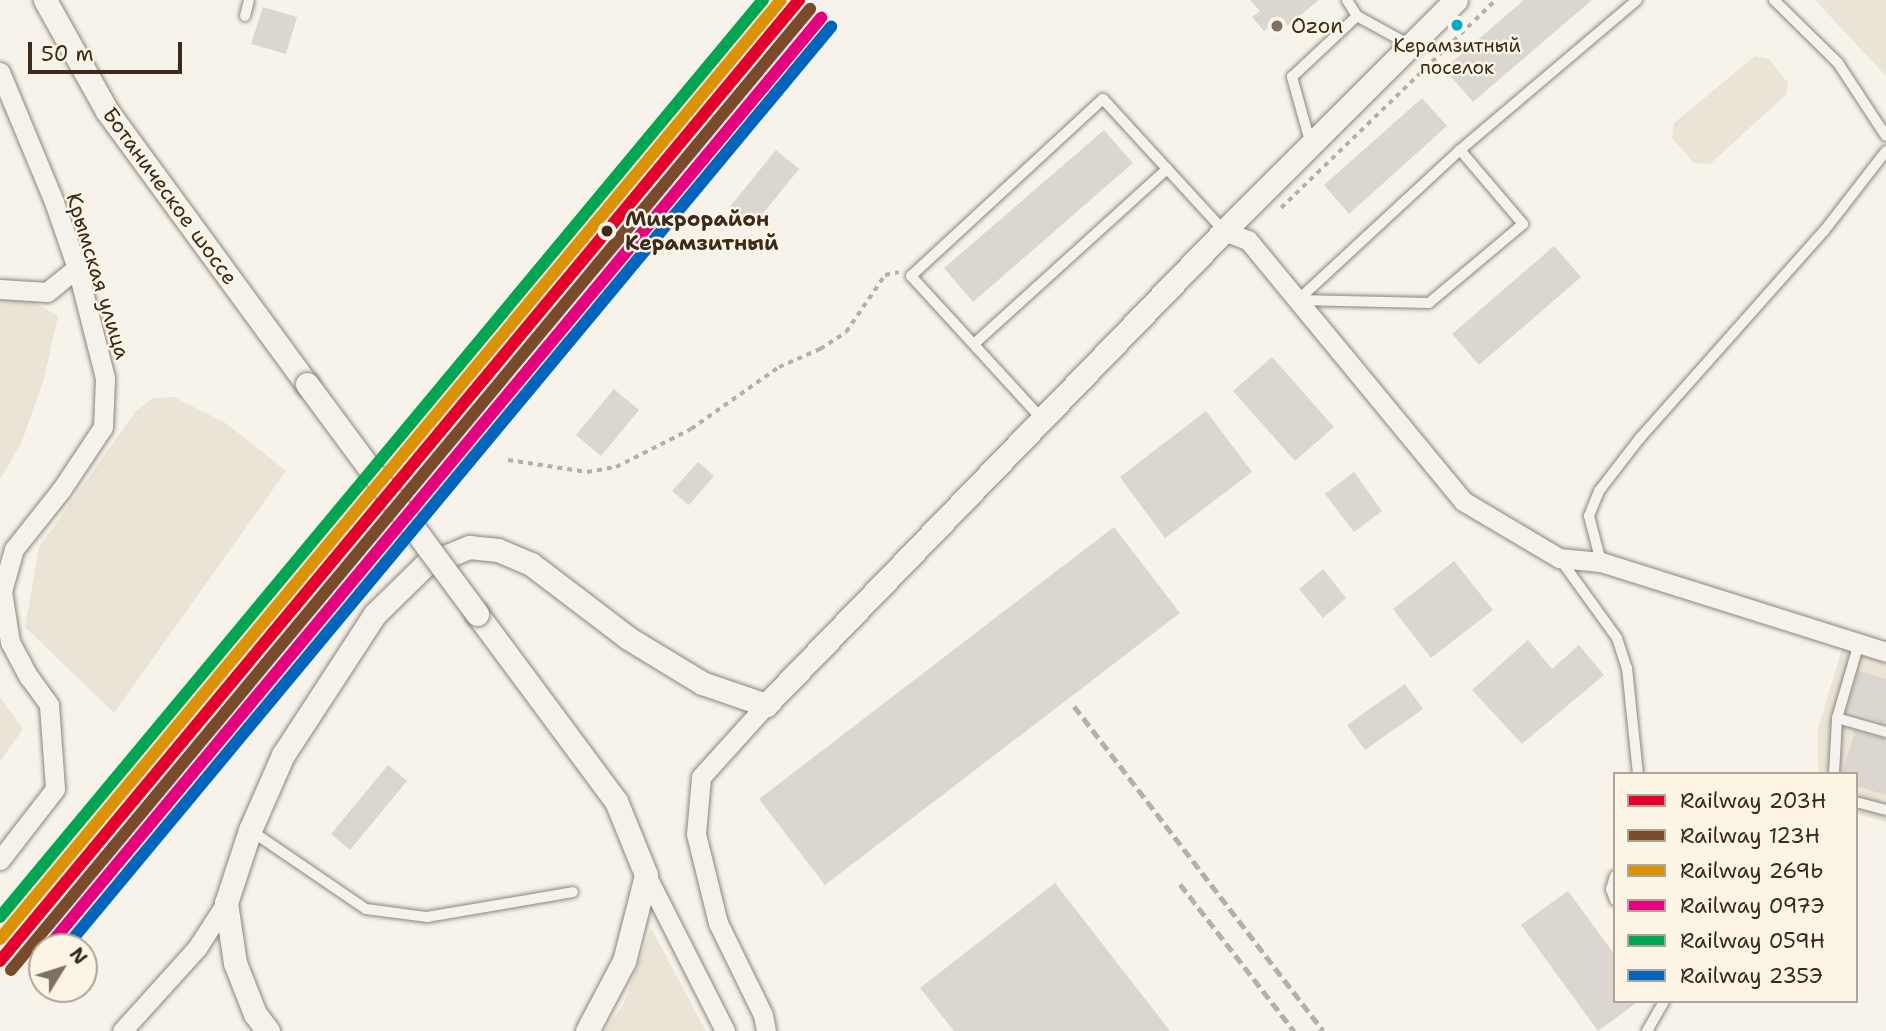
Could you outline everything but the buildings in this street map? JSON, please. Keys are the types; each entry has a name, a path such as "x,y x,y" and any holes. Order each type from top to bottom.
{"street":[{"name":"Ботаническое шоссе","path":"45,0 107,111 616,801 646,874"},
{"path":"766,1031 763,1016 718,923 696,834 701,776 766,705 1224,231 1456,0"},
{"name":"Крымская улица","path":"0,72 54,202 77,268 105,378 103,427 61,490 14,549 2,591 10,642 29,677 49,705 55,789 0,860"},
{"path":"1224,231 1248,240 1463,501 1559,558 1601,562 1886,652"},
{"path":"0,289 47,292 77,268"},
{"path":"122,1031 197,948 226,903 250,830 284,755 375,614 425,565 470,547 498,550 531,564 628,638 691,676 766,705"},
{"path":"587,1031 624,961 646,874"},
{"path":"646,874 726,1031"},
{"path":"226,903 235,963 256,1014 268,1031"}],"lane":[{"path":"245,16 249,0"},
{"path":"1347,0 1357,16 1410,45"},
{"path":"1298,300 1460,150 1637,0"},
{"path":"1774,0 1838,63 1886,136"},
{"path":"1311,145 1292,77 1357,16"},
{"path":"1042,419 911,276 1103,99 1224,231"},
{"path":"1298,300 1429,303 1523,224 1460,150"},
{"path":"1601,562 1589,516 1599,491 1640,438 1825,231 1886,151"},
{"path":"974,344 1167,169"},
{"path":"1559,558 1618,638 1627,668 1637,772"},
{"path":"1834,772 1837,718 1859,643"},
{"path":"1837,718 1886,732"},
{"path":"1858,803 1886,810"},
{"path":"250,830 366,909 427,917 573,892"},
{"path":"1647,1031 1663,1003"}],"path":[{"path":"1276,212 1496,0"},
{"path":"508,460 587,472 616,467 691,429 779,366 820,349 846,332 885,275 896,271 911,276"}],"shaded area":[{"path":"1815,0 1886,0 1886,76"},
{"path":"1755,56 1769,59 1788,83 1787,94 1710,164 1694,163 1672,138 1674,123"},
{"path":"0,300 32,301 58,316 44,379 21,444 0,479"},
{"path":"174,397 227,424 286,471 114,713 25,627 39,547 136,411 153,398"},
{"path":"1842,649 1886,662 1886,822 1858,815 1858,772 1818,772 1818,728"},
{"path":"0,697 23,729 0,761"},
{"path":"651,928 706,1031 604,1031 623,1005"}],"railway":[{"path":"1074,706 1323,1031"},
{"path":"1180,884 1294,1031"}],"rail line":[{"name":"059Н","path":"0,917 763,0"},
{"name":"269Ь","path":"0,939 781,0"},
{"name":"203Н","path":"0,961 799,0"},
{"name":"123Н","path":"11,970 810,9"},
{"name":"097Э","path":"60,933 821,18"},
{"name":"235Э","path":"78,933 831,27"}],"place":[{"name":"Керамзитный поселок","path":"1457,25"},
{"name":"Ozon","path":"1277,26"},
{"name":"Микрорайон Керамзитный","path":"607,231"}]}
